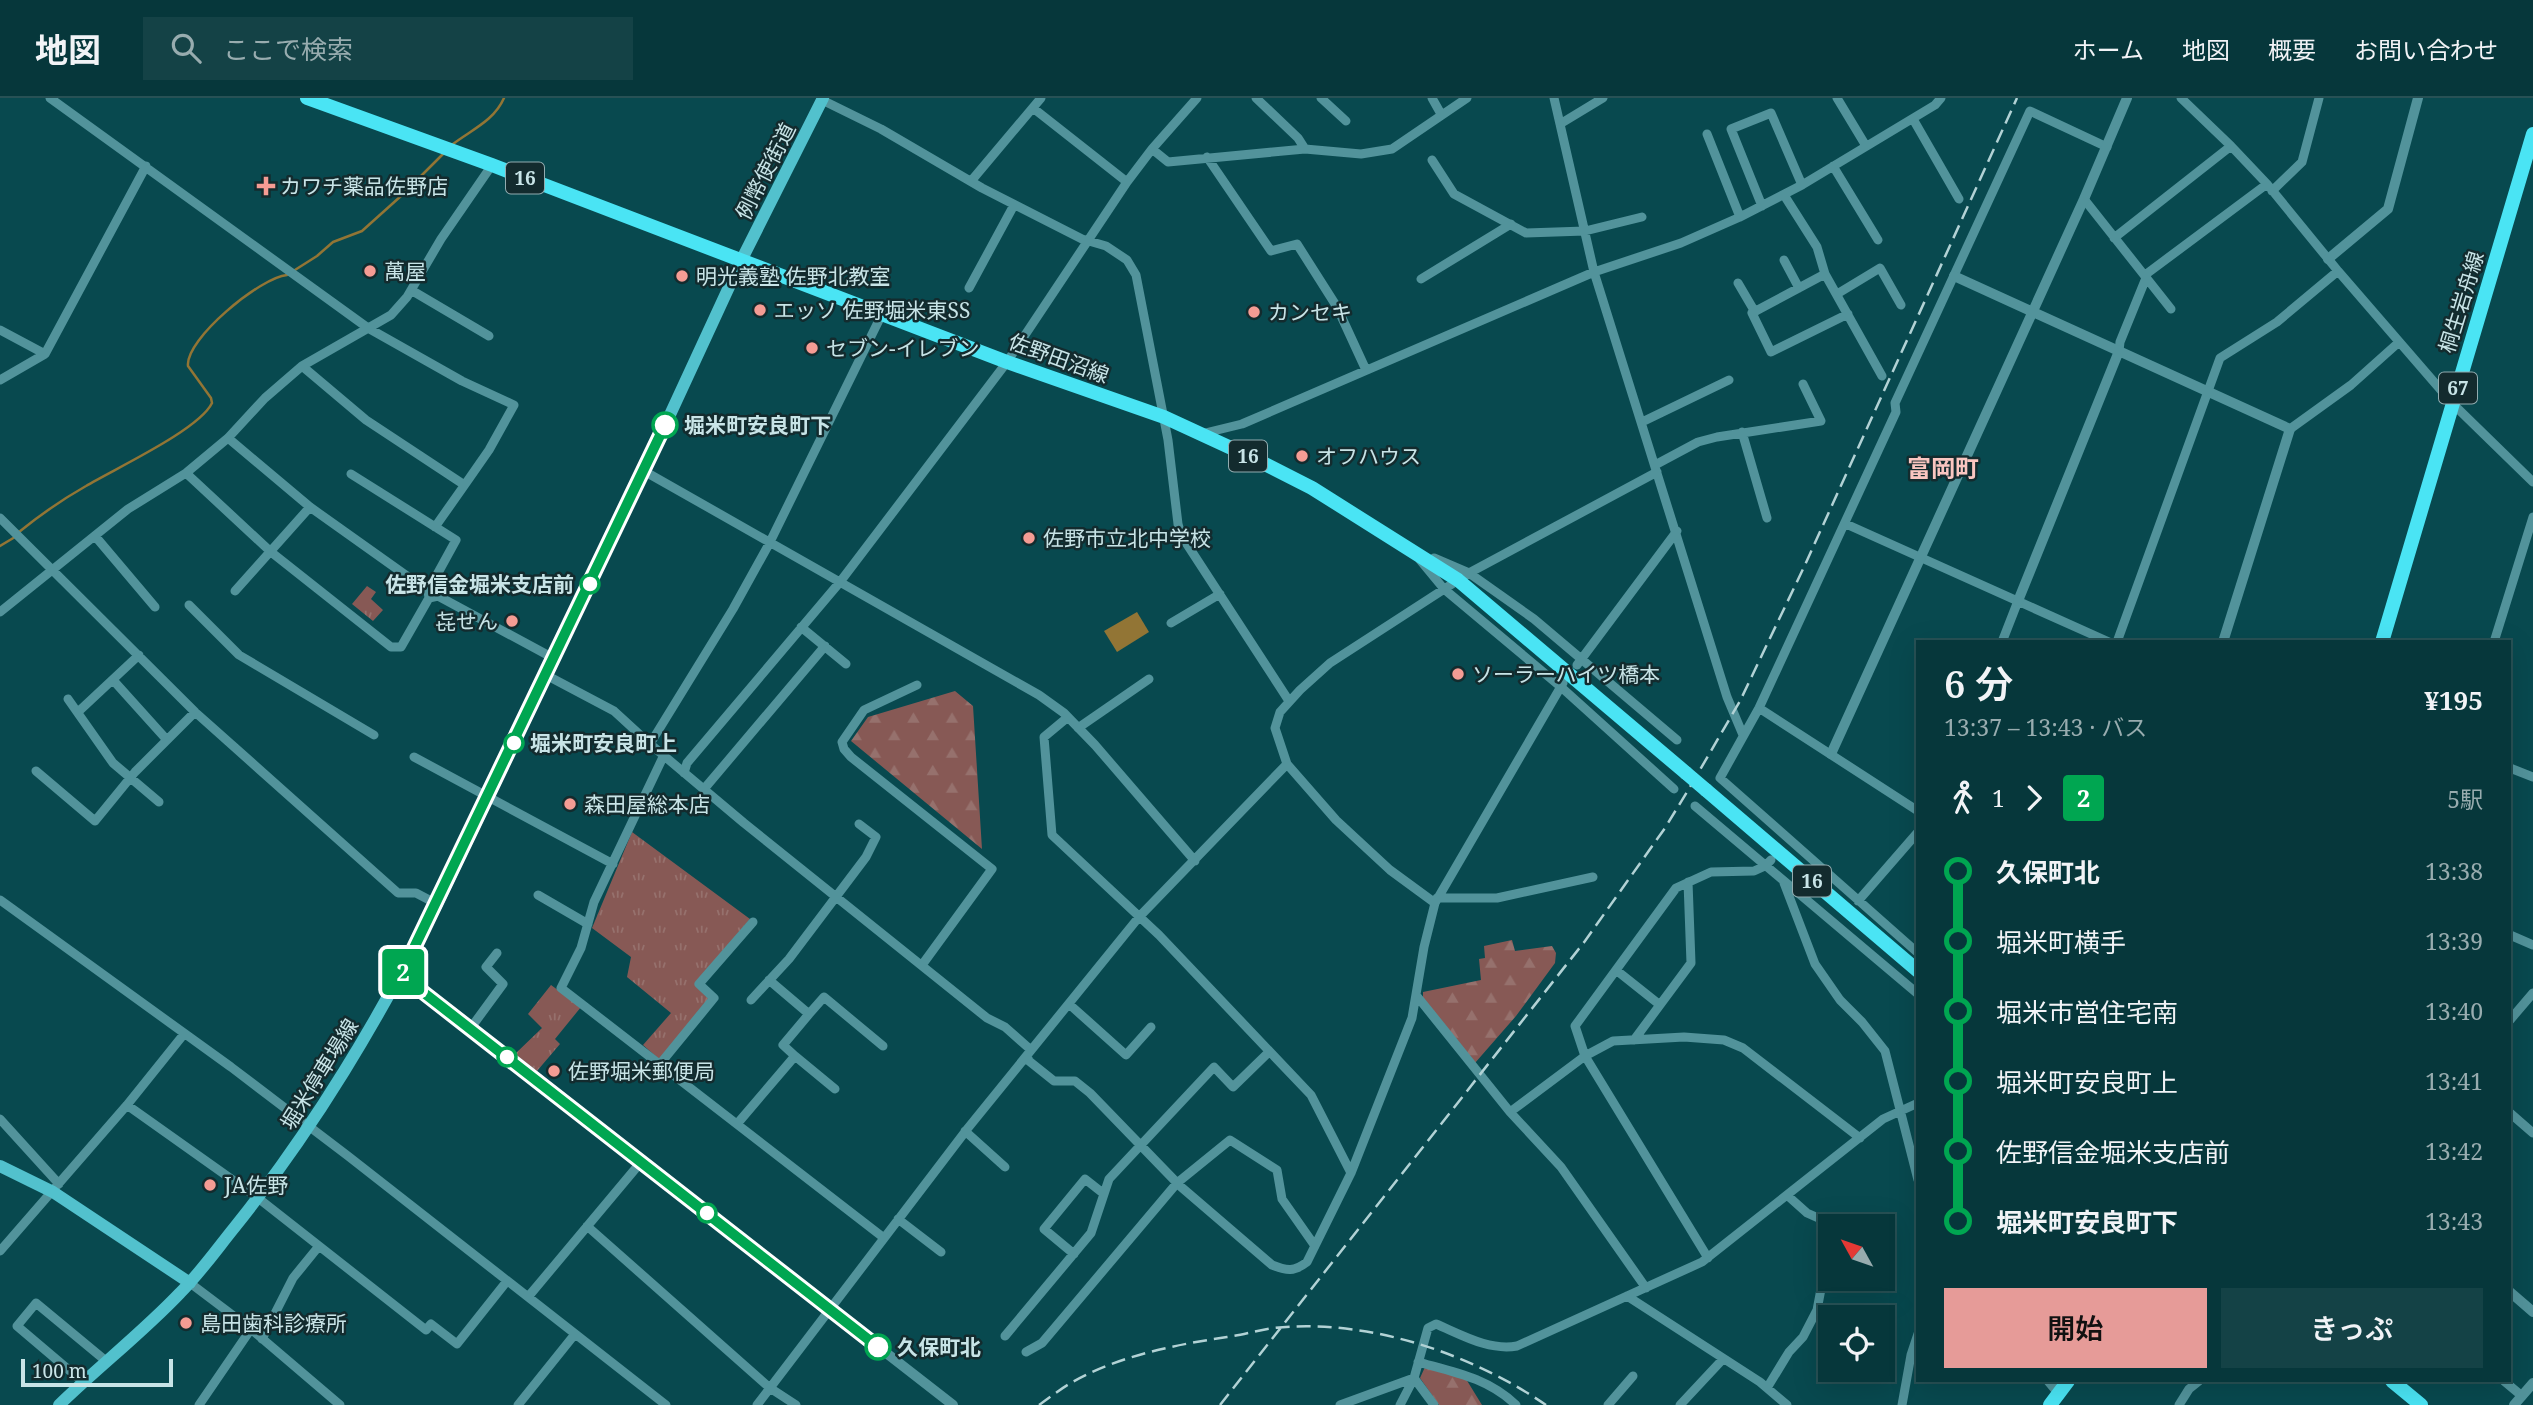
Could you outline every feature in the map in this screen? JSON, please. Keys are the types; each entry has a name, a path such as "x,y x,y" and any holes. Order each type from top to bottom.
{"main road":[{"name":"佐野田沼線","path":"307,98 492,165 1007,362 1164,417 1312,488 1409,548 1464,576 1686,773 1916,969"},
{"name":"例幣使街道","path":"741,261 822,99"},
{"name":"桐生岩舟線","path":"2383,640 2533,134"},
{"name":"堀米停車場線","path":"59,1405 190,1283 258,1198 310,1127 401,975 555,659 741,261"},
{"path":"0,1167 56,1188 190,1283"},
{"path":"2054,1399 2067,1382"},
{"path":"2393,1382 2412,1402"}],"street":[{"path":"50,98 368,328 462,382 514,405 489,450 435,527"},
{"path":"972,180 1041,98"},
{"path":"684,773 687,764 840,582 1007,362 1127,182 1197,98"},
{"path":"1256,98 1298,138 1305,149"},
{"path":"1321,98 1346,121"},
{"path":"1432,98 1441,114"},
{"path":"1152,149 1168,162 1305,149 1362,154 1392,149 1467,98"},
{"path":"1554,98 1594,272 1727,697 1743,735"},
{"path":"1560,124 1603,98"},
{"path":"1838,98 1866,146"},
{"path":"1201,434 1242,424 1594,272 1681,243 1740,217 1802,185 1913,119 1941,98"},
{"path":"1831,754 2084,199 2127,98"},
{"path":"2181,98 2269,187 2398,343 2453,404 2533,482"},
{"path":"2002,640 2119,351 2145,276 2302,162 2319,98"},
{"path":"2328,259 2388,209 2418,98"},
{"path":"822,99 1014,205 1082,239 1106,246 1127,260 1136,275 1164,417 1181,535 1289,701"},
{"path":"1033,108 1127,182"},
{"path":"1916,951 1787,841 1720,778 1759,708 1846,524 1896,412 1895,403 2029,111 2107,147"},
{"path":"1762,206 1731,129 1771,113 1802,185"},
{"path":"1913,119 1959,199"},
{"path":"1707,134 1740,217"},
{"path":"2115,238 2231,146"},
{"path":"1207,157 1271,251 1297,244 1337,307 1366,370"},
{"path":"1432,160 1454,194 1526,233 1585,231 1642,217"},
{"path":"0,612 128,509 186,473 228,438 264,398 302,366 391,315 411,290 441,239 492,165"},
{"path":"0,380 45,354 146,166"},
{"path":"1833,166 1878,240"},
{"path":"1784,195 1817,247 1825,274 1882,376"},
{"path":"2084,199 2171,309"},
{"path":"970,288 1014,205"},
{"path":"1421,279 1511,225"},
{"path":"1784,260 1799,288"},
{"path":"1836,294 1880,268 1901,305"},
{"path":"2118,640 2220,358 2277,322 2338,271"},
{"path":"1825,274 1752,313 1771,352 1848,314"},
{"path":"1954,276 2290,429"},
{"path":"1738,283 1755,312"},
{"path":"411,290 489,336"},
{"path":"650,744 733,609 769,544 882,314"},
{"path":"0,330 45,354"},
{"path":"2223,640 2290,429 2351,385 2398,343"},
{"path":"302,366 366,420 460,483 466,483"},
{"path":"1642,422 1729,380"},
{"path":"1593,877 1497,898 1436,900 1390,870 1336,820 1287,764 1275,728 1280,712 1330,663 1464,576 1656,469 1698,442 1742,432 1821,421 1802,384"},
{"path":"1742,432 1767,519"},
{"path":"228,438 310,508 428,595 438,596 555,659"},
{"path":"644,471 1039,695 1078,728 1195,860"},
{"path":"186,473 271,551 391,647 401,647 456,540 351,474"},
{"path":"235,591 310,508"},
{"path":"2495,640 2533,517"},
{"path":"0,518 195,712 398,893 416,893 437,904"},
{"path":"1846,524 2105,640"},
{"path":"1579,662 1677,531"},
{"path":"95,536 155,607"},
{"path":"1409,548 1444,589 1562,685 1674,789"},
{"path":"1464,576 1534,619 1579,662 1677,740"},
{"path":"1171,622 1220,594"},
{"path":"189,605 239,655 374,735"},
{"path":"801,627 846,664"},
{"path":"704,789 825,646"},
{"path":"78,712 139,656"},
{"path":"546,676 614,711 684,773 836,897 987,1018 1005,1027 1029,1053 1029,1061 1054,1081 1075,1081 1090,1093 1177,1183 1272,1265 1287,1271 1298,1269 1307,1262 1315,1246 1350,1172 1412,1018 1424,947 1436,900 1562,685"},
{"path":"1078,728 1149,679"},
{"path":"113,680 167,740"},
{"path":"917,685 864,710 842,742 851,757 992,869 922,965"},
{"path":"68,699 113,763 159,802"},
{"path":"1759,708 1916,810"},
{"path":"36,771 95,821 131,778 195,712"},
{"path":"1068,718 1044,737 1052,835 1159,935 1311,1095 1350,1172"},
{"path":"664,755 594,902 581,948 561,988 884,1238"},
{"path":"414,757 613,864"},
{"path":"757,1405 965,1131 1139,917 1287,764"},
{"path":"2511,768 2533,777"},
{"path":"1695,806 1768,863 1784,883 1916,992"},
{"path":"751,1000 789,959 866,857 876,837 859,824"},
{"path":"1858,901 1916,834"},
{"path":"1708,1258 1585,1056 1575,1026 1676,888 1711,872 1754,871 1768,863"},
{"path":"1634,1040 1691,963 1688,883"},
{"path":"1784,883 1815,964 1840,1000 1885,1051 1916,1171"},
{"path":"538,895 588,924"},
{"path":"0,900 310,1127 666,1405"},
{"path":"660,1064 714,998 699,984 753,922"},
{"path":"2511,935 2533,945"},
{"path":"470,1029 503,984 486,967 497,953"},
{"path":"1616,970 1660,1005"},
{"path":"401,975 953,1405"},
{"path":"769,980 809,1014"},
{"path":"2511,1019 2533,993"},
{"path":"1416,995 1510,1112 1560,1167 1646,1288"},
{"path":"835,1089 783,1045 824,997 883,1046"},
{"path":"1069,1004 1126,1055 1151,1027"},
{"path":"0,1251 127,1105 184,1034"},
{"path":"1510,1112 1585,1056 1613,1041 1684,1037 1724,1040 1742,1048 1860,1138"},
{"path":"1005,1336 1091,1233 1109,1179 1214,1067 1233,1087 1269,1052"},
{"path":"737,1124 795,1056"},
{"path":"1400,1405 1414,1378 1428,1328 1436,1324 1504,1349 1517,1346 1646,1288 1708,1258 1883,1119 1916,1104"},
{"path":"127,1105 258,1198 426,1329 431,1324 457,1344 508,1282"},
{"path":"2511,1114 2533,1133"},
{"path":"0,1118 56,1188"},
{"path":"965,1131 1005,1167"},
{"path":"1026,1352 1042,1343 1177,1183 1230,1140 1278,1170 1282,1199 1315,1246"},
{"path":"528,1297 641,1162"},
{"path":"1074,1254 1044,1229 1085,1179 1104,1194"},
{"path":"1787,1196 1807,1213 1818,1218"},
{"path":"898,1219 940,1252"},
{"path":"587,1226 770,1388 796,1405"},
{"path":"262,1339 293,1278 319,1246"},
{"path":"190,1283 251,1329 340,1405"},
{"path":"1767,1388 1789,1352 1803,1337 1817,1310 1820,1292"},
{"path":"2511,1294 2533,1312"},
{"path":"1628,1296 1705,1345 1787,1405"},
{"path":"83,1382 17,1326 36,1303 106,1361"},
{"path":"199,1405 251,1329"},
{"path":"517,1405 575,1335"},
{"path":"1902,1405 1916,1340"},
{"path":"1680,1405 1723,1359"},
{"path":"1418,1363 1474,1377 1500,1391 1516,1405"},
{"path":"1608,1405 1633,1376"},
{"path":"1340,1405 1414,1378"},
{"path":"1414,1378 1434,1405"},
{"path":"2048,1382 2054,1399"},
{"path":"2179,1405 2189,1389 2198,1382"},
{"path":"2505,1382 2518,1401 2533,1383"}],"green space":[{"path":"367,586 376,592 371,599 383,610 373,621 352,604"},
{"path":"955,691 973,706 982,849 851,741 868,717"},
{"path":"632,832 750,919 695,985 709,998 660,1060 643,1045 671,1013 627,977 631,957 592,928"},
{"path":"1512,940 1515,951 1552,946 1556,953 1555,963 1516,1016 1475,1063 1423,999 1423,992 1481,980 1479,959 1485,958 1484,946"},
{"path":"551,985 581,1007 555,1039 560,1044 537,1071 515,1054 542,1028 528,1014"},
{"path":"1425,1367 1466,1379 1482,1405 1439,1405 1420,1378"}],"shaded area":[{"path":"1137,612 1149,632 1117,652 1104,631"}],"waterway":[{"path":"453,144 488,119 504,98"},
{"path":"19,532 69,496 174,437 204,414 212,403 211,398 188,366 190,354 211,326 260,286 287,275 333,242 362,231 443,154"},
{"path":"0,546 15,537"}],"railway":[{"path":"1220,1405 1585,941 1665,828 1740,701 1804,567 2017,98"},
{"path":"1039,1405 1087,1374 1146,1353 1268,1329 1309,1326 1345,1328 1416,1343 1485,1370 1546,1405"}],"bus line":[{"name":"2","path":"665,425 401,975 878,1347"}],"place":[{"name":"カワチ薬品佐野店","path":"266,186"},
{"name":"萬屋","path":"370,271"},
{"name":"明光義塾 佐野北教室","path":"682,276"},
{"name":"エッソ 佐野堀米東SS","path":"760,310"},
{"name":"カンセキ","path":"1254,312"},
{"name":"セブン-イレブン","path":"812,348"},
{"name":"堀米町安良町下","path":"665,425"},
{"name":"オフハウス","path":"1302,456"},
{"name":"佐野市立北中学校","path":"1029,538"},
{"name":"佐野信金堀米支店前","path":"590,584"},
{"name":"㐂せん","path":"512,621"},
{"name":"ソーラーハイツ橋本","path":"1458,674"},
{"name":"堀米町安良町上","path":"514,743"},
{"name":"森田屋総本店","path":"570,804"},
{"name":"佐野堀米郵便局","path":"554,1071"},
{"name":"JA佐野","path":"210,1185"},
{"name":"島田歯科診療所","path":"186,1323"},
{"name":"久保町北","path":"878,1347"}],"district":[{"name":"富岡町","path":"1943,467"}]}
